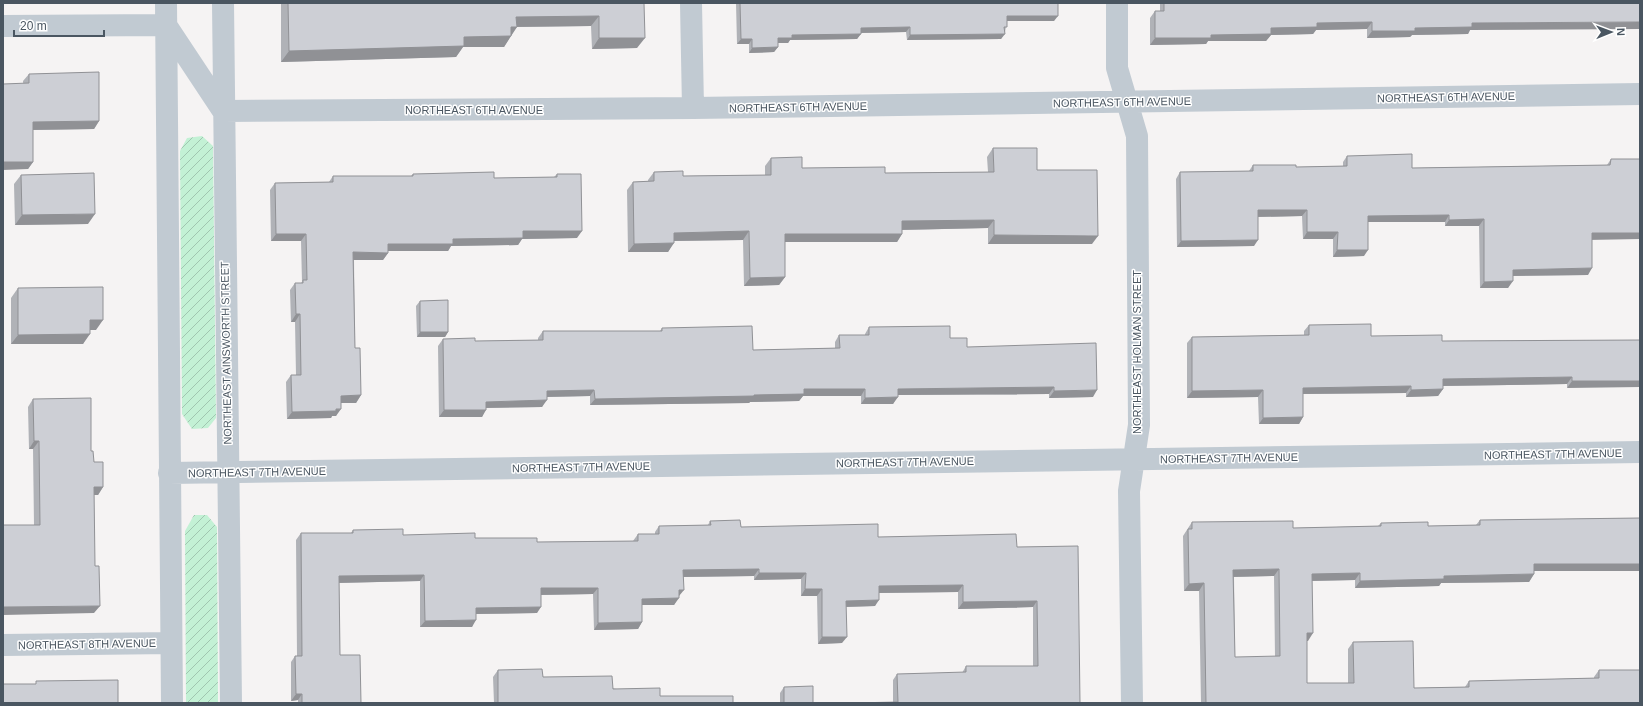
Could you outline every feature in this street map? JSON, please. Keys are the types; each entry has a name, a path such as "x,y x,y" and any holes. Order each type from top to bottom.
{"street":[{"path":"166,3 172,703"},
{"name":"NORTHEAST AINSWORTH STREET","path":"223,3 223,111 231,703"},
{"path":"691,3 693,108"},
{"name":"NORTHEAST HOLMAN STREET","path":"1117,3 1117,68 1137,136 1139,425 1129,491 1132,703"},
{"path":"3,26 166,25"},
{"path":"166,25 223,111"},
{"name":"NORTHEAST 6TH AVENUE","path":"223,111 693,108 1640,94"},
{"name":"NORTHEAST 7TH AVENUE","path":"170,473 1640,452"},
{"name":"NORTHEAST 8TH AVENUE","path":"3,646 171,643"}],"green space":[{"path":"202,136 213,146 216,418 208,428 192,429 182,414 180,151 187,138"},
{"path":"194,515 207,515 217,527 218,703 186,703 185,531"}],"building":[{"path":"288,3 644,3 645,38 599,38 599,16 516,17 517,27 511,27 511,36 464,37 464,46 289,51"},
{"path":"740,3 1058,3 1058,16 1007,16 1007,27 1004,27 1005,34 910,35 910,27 861,28 861,34 792,35 792,38 778,38 778,47 752,48 752,39 741,39"},
{"path":"1164,3 1640,3 1640,22 1472,23 1472,27 1415,28 1415,31 1372,31 1372,22 1317,23 1317,27 1271,28 1271,34 1211,35 1211,38 1155,38 1155,11 1164,11"},
{"path":"99,72 99,121 33,122 33,162 3,162 3,84 29,83 29,74"},
{"path":"993,148 1037,148 1037,170 1097,170 1098,236 994,235 994,220 902,221 902,234 785,234 785,277 750,278 749,231 674,233 674,243 634,244 633,182 654,181 654,172 683,171 683,176 771,175 771,158 802,157 802,168 885,167 885,173 994,172"},
{"path":"1412,154 1412,168 1610,165 1611,159 1640,159 1640,233 1592,233 1592,268 1513,270 1513,281 1484,282 1484,219 1449,220 1449,215 1368,216 1368,250 1337,250 1338,232 1307,232 1307,210 1258,210 1258,240 1181,241 1180,172 1253,171 1253,165 1296,165 1296,167 1347,166 1347,156"},
{"path":"494,172 494,178 557,177 557,174 581,174 582,231 523,231 523,238 453,239 453,244 388,244 388,253 353,252 355,348 360,348 361,395 341,396 341,409 336,409 336,411 292,412 291,375 301,375 300,314 296,314 295,283 303,283 303,280 307,280 306,234 276,234 275,183 333,182 333,176 413,176 413,174"},
{"path":"94,173 95,214 22,215 21,175"},
{"path":"103,287 103,320 90,320 90,334 18,335 18,288"},
{"path":"448,300 448,332 420,332 420,301"},
{"path":"1371,324 1371,336 1442,335 1442,341 1640,340 1640,381 1572,381 1572,377 1443,379 1443,389 1411,390 1411,386 1303,388 1303,417 1263,418 1263,390 1192,391 1192,337 1309,335 1309,325"},
{"path":"752,326 753,350 840,348 839,335 869,335 869,327 950,326 950,338 967,338 967,347 1096,343 1097,390 1054,391 1054,387 898,389 898,397 865,398 865,389 804,389 804,394 595,399 594,390 547,391 547,400 486,402 486,410 444,410 443,339 475,338 475,341 543,340 543,331 662,331 662,328"},
{"path":"91,398 91,451 93,451 94,462 103,462 103,487 94,487 95,566 99,566 100,606 3,607 3,525 40,525 39,441 34,441 33,399"},
{"path":"1640,518 1640,564 1534,564 1534,574 1444,576 1444,579 1360,581 1360,573 1312,574 1313,633 1307,633 1307,683 1354,683 1353,642 1413,641 1414,688 1469,687 1469,681 1599,678 1599,670 1640,670 1640,703 1206,703 1204,583 1189,584 1188,529 1192,529 1192,522 1293,521 1293,528 1381,526 1381,523 1428,522 1428,526 1480,525 1480,520","holes":["1279,569 1280,656 1235,657 1233,570"]},
{"path":"740,520 741,527 878,524 878,537 1016,534 1017,547 1078,546 1080,703 852,703 898,702 897,674 966,672 966,666 1038,666 1037,601 963,602 963,585 879,586 879,600 846,601 847,637 822,637 822,589 805,589 806,573 759,573 759,569 683,570 684,590 679,590 679,598 642,599 642,622 598,623 598,588 541,588 541,607 476,608 476,620 425,621 424,575 339,576 340,655 360,655 361,703 302,703 302,694 296,694 295,656 302,656 301,533 353,533 353,530 403,529 403,535 475,533 475,538 537,538 537,542 638,541 638,534 659,534 659,526 711,525 710,521"},
{"path":"542,669 543,677 612,676 613,689 660,688 660,696 733,696 733,703 498,703 498,670"},
{"path":"118,680 118,703 3,703 3,684 36,684 36,681"},
{"path":"813,686 813,703 784,703 784,687"}]}
